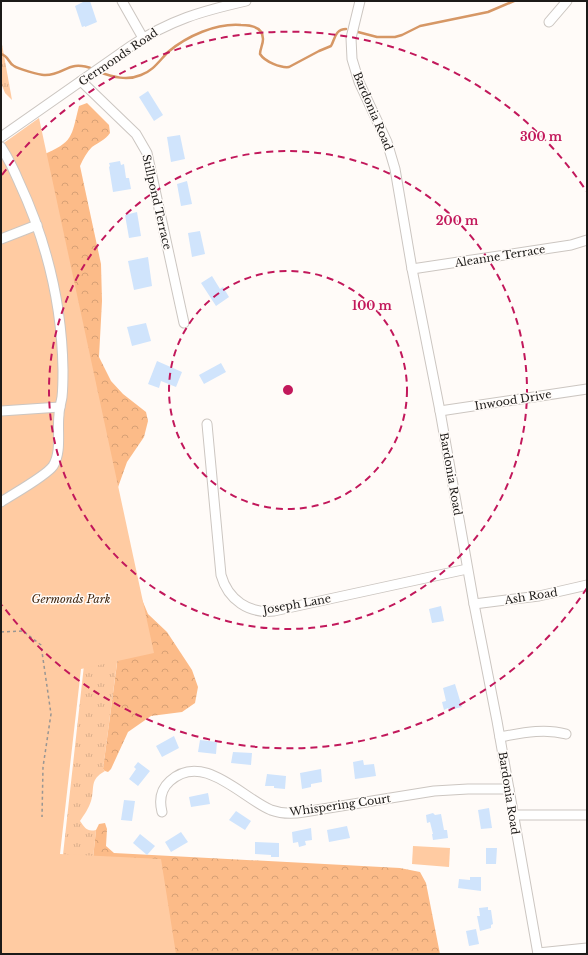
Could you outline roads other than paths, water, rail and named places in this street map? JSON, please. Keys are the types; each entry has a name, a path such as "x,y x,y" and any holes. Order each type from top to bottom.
{"street":[{"path":"122,1 143,38"},
{"name":"Germonds Road","path":"1,137 143,38 196,13 246,1"},
{"name":"Bardonia Road","path":"360,1 350,38 352,59 357,77 391,152 396,174 412,269 440,411 467,569 500,737 538,953"},
{"path":"549,22 567,1"},
{"name":"Stillpond Terrace","path":"81,81 136,134 146,153 184,324"},
{"path":"1,147 22,189 37,225 52,281 60,325 63,369 57,452 54,464 44,474 1,502"},
{"path":"1,239 37,225"},
{"name":"Aleanne Terrace","path":"412,269 571,245 587,240"},
{"name":"Inwood Drive","path":"440,411 587,389"},
{"path":"1,411 60,407"},
{"name":"Joseph Lane","path":"207,424 221,575 230,595 246,607 258,611 274,611 467,569"},
{"name":"Ash Road","path":"474,604 539,596 587,585"},
{"path":"500,737 543,731 566,734"},
{"name":"Whispering Court","path":"162,812 161,796 168,782 177,776 194,772 217,776 265,807 284,813 304,812 434,791 509,789"},
{"path":"513,815 587,815"},
{"path":"538,953 587,948"}],"waterway":[{"path":"358,32 377,37 395,37 420,26 488,12 514,1"},
{"path":"99,72 115,77 136,77 152,68 168,52 193,36 212,28 231,25 249,26 259,29 263,39 260,50 262,57 273,64 282,67 289,67 331,46 337,33 342,29 346,29"},
{"path":"1,54 6,56 12,65 29,72 42,75 51,75 77,66 84,66 93,69"}],"park label":[{"name":"Germonds Park","path":"71,599"}]}
